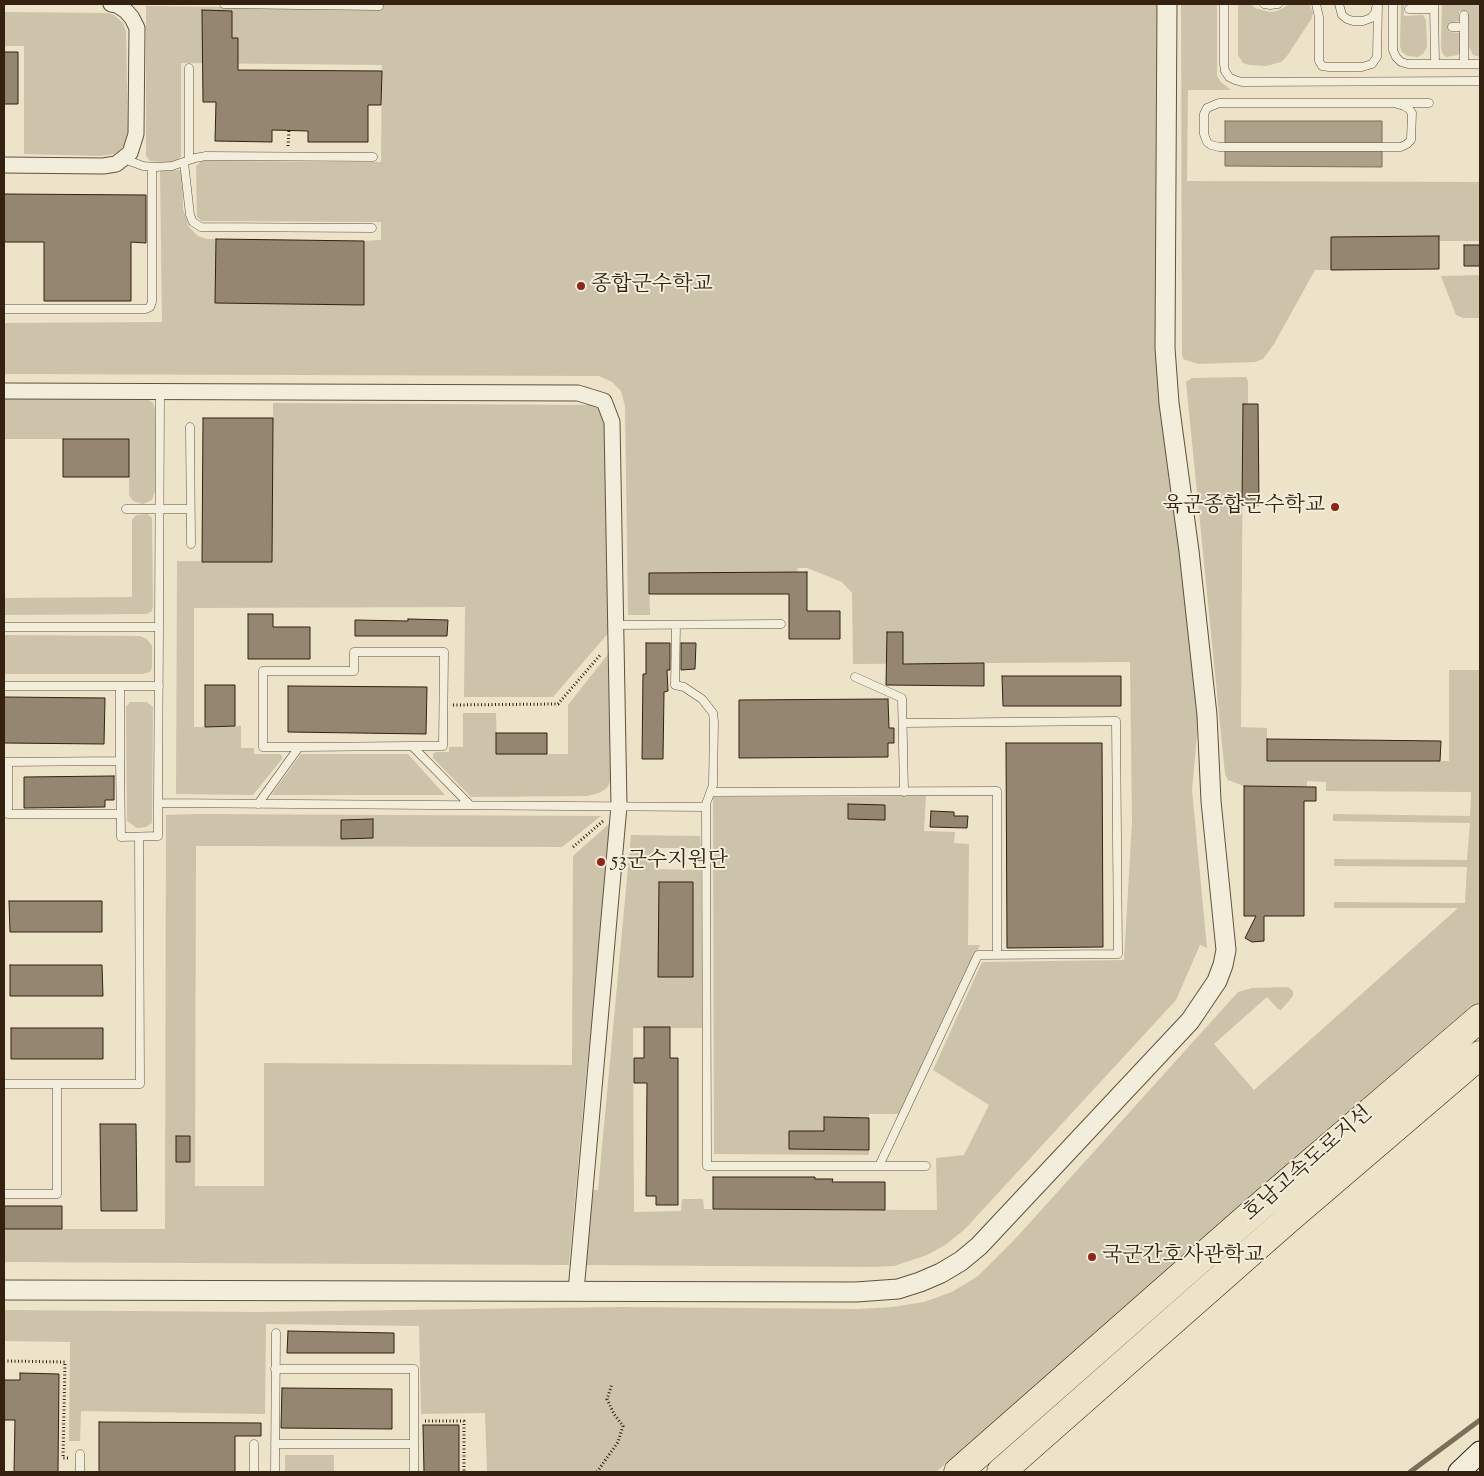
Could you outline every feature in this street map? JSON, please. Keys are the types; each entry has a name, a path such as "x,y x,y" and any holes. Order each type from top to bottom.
{"highway":[{"name":"호남고속도로지선","path":"958,1472 1264,1203 1480,1018"},
{"name":"호남고속도로지선","path":"1001,1472 1480,1055"}],"main road":[{"path":"1459,1472 1480,1452"}],"street":[{"path":"4,166 103,166 116,164 130,153 136,134 136,28 126,11 118,5 111,4"},
{"path":"4,1290 856,1292 898,1289 941,1273 961,1261 979,1246 1190,1021 1217,981 1224,965 1226,950 1206,714 1189,551 1169,403 1165,348 1167,4"},
{"path":"4,391 578,393 604,401 612,422 619,806 576,1291"}],"lane":[{"path":"224,4 379,6"},
{"path":"1224,4 1225,71 1229,77 1235,80 1480,81"},
{"path":"1264,4 1278,4"},
{"path":"1316,4 1319,17 1318,52 1322,66 1362,67 1372,64 1377,57 1377,4"},
{"path":"1339,4 1339,9 1347,19 1362,21 1371,18 1375,13 1377,4"},
{"path":"1393,4 1393,50 1401,62 1408,64 1480,64"},
{"path":"1409,9 1434,6 1435,64"},
{"path":"1464,15 1464,64"},
{"path":"1452,27 1464,27"},
{"path":"189,68 187,161 190,215 194,222 201,227 372,228"},
{"path":"1394,103 1404,106 1412,113 1411,140 1401,147 1219,147 1206,142 1204,134 1204,114 1207,108 1219,103 1394,103 1429,103"},
{"path":"124,159 143,166 152,167 172,166 206,156 373,157"},
{"path":"4,309 146,309 150,307 152,302 152,167"},
{"path":"120,686 121,837 158,836 160,392"},
{"path":"190,427 191,544"},
{"path":"126,509 190,509"},
{"path":"616,631 676,625 781,624"},
{"path":"676,625 676,685 702,699 712,713 714,722 713,785 707,797 706,807 707,1166 926,1166"},
{"path":"4,627 159,627"},
{"path":"354,652 444,652 444,705 443,746 263,747 263,671 354,671 354,652"},
{"path":"855,677 902,698 904,792"},
{"path":"4,686 159,686"},
{"path":"879,1166 978,955 1118,954 1116,721 903,723"},
{"path":"412,746 470,805"},
{"path":"258,804 299,747"},
{"path":"120,761 6,762 8,814 120,814"},
{"path":"711,792 997,791 998,955"},
{"path":"158,803 706,807"},
{"path":"4,1084 140,1084 139,837"},
{"path":"4,1194 57,1194 57,1084"},
{"path":"275,1472 276,1333"},
{"path":"275,1368 414,1369 414,1472"},
{"path":"254,1444 254,1472"},
{"path":"275,1444 414,1444"},
{"path":"80,1456 80,1472"}],"path":[{"path":"444,705 558,704 616,631"},
{"path":"573,847 619,806"},
{"path":"4,1361 65,1362 63,1458 80,1456"},
{"path":"596,1472 618,1442 623,1426 614,1414 607,1399 612,1384"},
{"path":"414,1421 464,1421 464,1472"}],"shaded area":[{"name":"종합군수학교","path":"382,4 1159,4 1173,494 1198,724 1192,790 1207,948 1200,945 1176,1000 964,1230 945,1245 927,1255 894,1266 873,1267 583,1265 590,1190 598,1190 631,835 700,836 701,848 654,848 654,869 701,870 703,1028 633,1028 634,1212 681,1211 682,1199 703,1199 704,1209 937,1210 936,1158 964,1155 989,1105 933,1070 982,962 1124,960 1132,822 1130,662 853,664 852,593 842,582 807,568 798,568 797,572 649,573 650,615 628,615 625,406 621,391 612,382 599,376 4,374 4,323 162,322 160,171 182,170 183,209 189,227 198,236 216,239 216,303 364,304 364,241 381,240 381,222 202,221 197,217 196,166 202,161 381,162 382,65 181,63 181,156 177,161 171,163 150,161 146,156 146,6 382,9"},
{"path":"1181,4 1217,4 1217,76 1231,90 1188,90 1187,181 1480,182 1480,241 1439,241 1438,236 1331,237 1331,270 1315,270 1274,344 1263,359 1255,362 1198,364 1183,359"},
{"path":"1238,4 1251,4 1255,8 1270,12 1277,11 1290,4 1309,4 1313,12 1312,18 1281,62 1266,66 1249,65 1243,63 1238,55"},
{"path":"1401,4 1404,4 1404,16 1423,15 1426,20 1427,47 1423,54 1418,57 1408,56 1402,52 1400,46"},
{"path":"1442,4 1480,4 1480,57 1473,55 1469,47 1468,11 1459,11 1459,21 1449,23 1449,32 1460,33 1460,52 1458,55 1446,57 1443,54 1441,48"},
{"path":"4,12 107,13 114,15 123,23 126,32 128,132 126,142 121,149 114,154 101,156 24,154 24,46 4,46"},
{"path":"1225,121 1382,121 1382,167 1225,166"},
{"path":"1480,275 1480,318 1463,318 1456,315 1441,276"},
{"name":"국군간호사관학교","path":"1246,377 1248,381 1248,404 1243,404 1241,727 1267,728 1267,761 1449,761 1449,670 1480,670 1480,1008 936,1472 487,1472 485,1413 421,1414 419,1326 266,1324 265,1414 81,1411 80,1441 69,1441 70,1342 4,1341 4,1310 258,1312 620,1307 858,1309 893,1307 924,1302 952,1292 978,1276 1016,1238 1238,992 1252,988 1288,987 1293,991 1293,996 1281,1010 1267,997 1214,1044 1254,1090 1458,908 1334,908 1334,902 1465,903 1467,867 1334,866 1334,859 1467,860 1470,823 1333,821 1333,814 1470,816 1471,792 1326,791 1326,782 1307,781 1307,786 1244,786 1228,780 1225,774 1186,382 1192,378"},
{"path":"142,395 153,403 155,409 155,491 152,500 143,504 133,501 129,495 129,439 4,439 4,396"},
{"path":"273,403 592,405 599,409 605,423 611,630 553,697 464,697 465,607 194,608 194,727 241,726 241,748 254,748 254,754 280,754 282,759 253,795 176,794 177,561 272,562"},
{"path":"147,514 152,518 152,611 147,614 4,615 4,598 132,597 132,520 136,515"},
{"path":"4,635 140,636 147,639 152,646 152,667 150,672 142,674 4,674"},
{"path":"609,653 611,780 607,788 599,793 587,796 471,797 433,758 433,754 436,752 449,752 449,747 463,747 463,713 496,713 497,754 568,754 568,705"},
{"path":"130,702 147,702 153,707 152,823 146,827 137,828 127,821 126,707"},
{"path":"301,754 408,754 445,795 271,795"},
{"path":"926,796 924,831 955,832 954,843 969,844 968,945 980,945 902,1114 869,1114 869,1155 714,1154 713,797"},
{"path":"166,815 601,816 562,847 196,846 195,1186 264,1186 264,1063 572,1065 573,856 610,823 613,829 587,1065 569,1265 4,1262 4,1229 165,1229"},
{"path":"285,1455 334,1455 334,1472 285,1472"}],"building":[{"path":"202,10 232,11 232,38 238,38 238,70 382,71 381,105 368,105 368,142 308,142 308,131 272,130 272,142 215,141 216,102 203,102"},
{"path":"4,52 18,52 18,104 4,104"},
{"path":"4,194 146,195 146,243 131,242 131,301 44,301 44,242 4,242"},
{"path":"1439,236 1439,269 1331,270 1331,237"},
{"path":"216,239 364,241 364,305 215,303"},
{"path":"1464,245 1480,245 1480,266 1464,266"},
{"path":"1243,404 1258,404 1259,505 1242,505"},
{"path":"203,418 273,418 272,562 202,562"},
{"path":"63,439 129,439 129,477 63,477"},
{"path":"807,572 807,611 840,611 840,639 789,639 789,594 649,594 649,573"},
{"path":"248,614 273,614 273,627 310,627 310,659 248,659"},
{"path":"408,619 448,620 447,636 355,636 355,620 408,621"},
{"path":"887,632 903,632 903,664 984,663 984,686 886,685"},
{"path":"646,643 670,643 670,670 667,670 668,691 664,692 663,759 642,759 643,674 646,674"},
{"path":"681,643 696,643 695,669 681,670"},
{"path":"1002,676 1121,676 1121,706 1003,706"},
{"path":"205,685 235,685 235,726 205,727"},
{"path":"288,686 427,687 426,734 288,732"},
{"path":"4,697 105,698 104,744 4,743"},
{"path":"888,699 889,728 894,728 894,743 888,743 888,757 739,758 739,700"},
{"path":"496,733 547,733 547,754 496,754"},
{"path":"1267,739 1441,741 1440,761 1267,761"},
{"path":"1006,743 1102,743 1103,947 1007,948"},
{"path":"114,776 114,800 105,800 105,807 24,808 24,777"},
{"path":"1244,786 1316,787 1316,801 1304,801 1304,916 1264,916 1264,941 1252,942 1245,938 1256,916 1244,916"},
{"path":"848,804 885,805 885,820 848,819"},
{"path":"931,811 954,812 954,816 968,816 967,828 930,827"},
{"path":"373,819 373,838 341,839 341,820"},
{"path":"659,882 693,882 693,977 658,977"},
{"path":"9,901 102,901 102,932 10,932"},
{"path":"10,965 102,965 103,996 10,996"},
{"path":"644,1027 670,1027 670,1058 678,1058 678,1205 656,1205 656,1196 646,1196 647,1083 634,1083 634,1058 644,1058"},
{"path":"11,1028 103,1028 103,1059 11,1059"},
{"path":"824,1117 869,1118 869,1150 789,1149 789,1131 824,1131"},
{"path":"100,1124 136,1124 137,1211 101,1211"},
{"path":"176,1136 190,1136 190,1162 176,1162"},
{"path":"713,1177 815,1177 815,1179 833,1179 832,1182 885,1182 885,1210 713,1209"},
{"path":"4,1206 62,1206 62,1229 4,1229"},
{"path":"288,1331 394,1333 394,1353 287,1353"},
{"path":"20,1373 59,1374 58,1472 14,1472 15,1420 4,1420 4,1380 20,1380"},
{"path":"282,1388 392,1389 392,1429 281,1428"},
{"path":"99,1422 261,1423 261,1436 235,1436 235,1472 99,1472"},
{"path":"423,1425 459,1425 459,1472 424,1472"}],"waterway":[{"path":"1410,1472 1480,1420"}],"place":[{"name":"종합군수학교","path":"581,286"},
{"name":"육군종합군수학교","path":"1335,507"},
{"name":"53군수지원단","path":"601,862"},
{"name":"국군간호사관학교","path":"1092,1257"}]}
